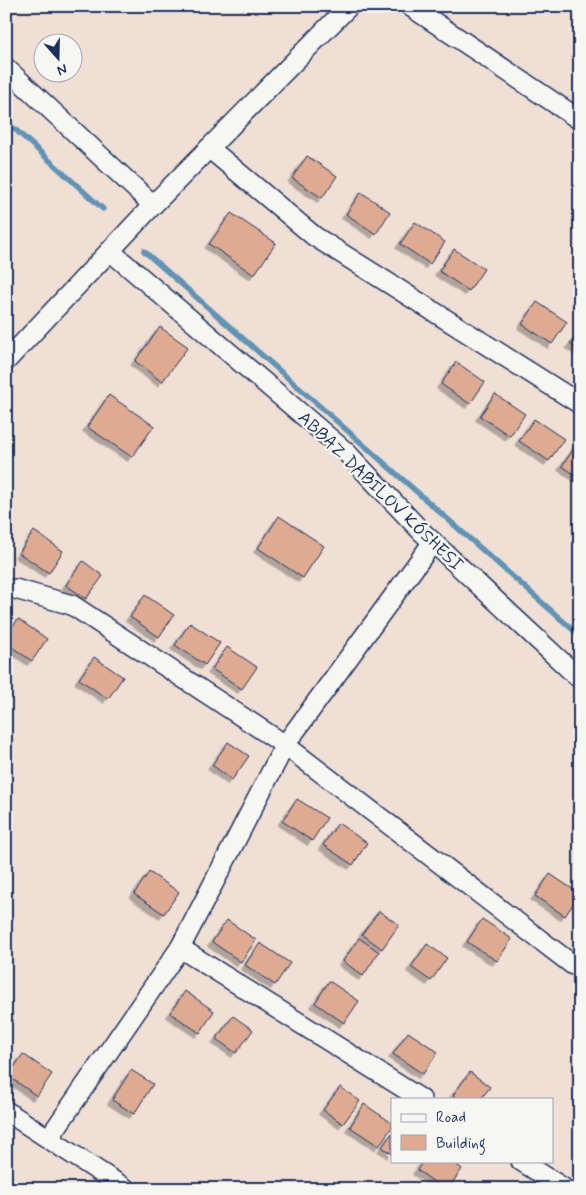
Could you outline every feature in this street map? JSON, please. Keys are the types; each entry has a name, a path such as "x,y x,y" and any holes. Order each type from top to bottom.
{"street":[{"path":"6,361 153,205 349,6"},
{"path":"410,6 580,120"},
{"path":"6,68 153,205"},
{"path":"209,148 314,236 580,404"},
{"name":"ABBAZ DABILOV KÓSHESI","path":"110,251 346,452 433,542 580,679"},
{"path":"49,1138 180,948 286,745 433,542"},
{"path":"14,589 72,605 286,745 574,965"},
{"path":"180,948 419,1098"},
{"path":"6,1111 126,1189"},
{"path":"523,1162 565,1189"}],"building":[{"path":"307,156 337,176 322,198 292,178"},
{"path":"361,192 390,212 376,234 346,214"},
{"path":"231,213 276,243 254,275 209,244"},
{"path":"415,222 445,242 430,264 400,244"},
{"path":"454,249 484,269 469,291 439,271"},
{"path":"537,302 567,322 552,344 522,324"},
{"path":"160,327 188,347 162,382 135,361"},
{"path":"580,331 580,351 570,344"},
{"path":"456,362 485,382 470,404 441,384"},
{"path":"495,394 525,414 510,436 480,416"},
{"path":"109,395 154,426 132,457 87,427"},
{"path":"534,419 564,439 549,461 519,441"},
{"path":"577,444 580,445 580,478 562,466"},
{"path":"279,516 324,546 303,578 258,548"},
{"path":"34,531 63,551 49,573 19,553"},
{"path":"83,561 103,576 86,599 66,585"},
{"path":"145,595 174,615 159,637 130,617"},
{"path":"18,619 47,639 32,661 6,643 6,636"},
{"path":"190,623 220,643 205,665 175,645"},
{"path":"227,647 257,667 242,689 212,669"},
{"path":"94,657 123,677 108,699 79,679"},
{"path":"228,742 249,756 232,780 212,765"},
{"path":"297,799 327,818 312,841 282,821"},
{"path":"338,823 367,843 353,865 323,845"},
{"path":"149,872 179,892 164,914 134,894"},
{"path":"550,874 580,894 565,916 535,896"},
{"path":"379,911 399,925 382,949 362,934"},
{"path":"482,919 512,939 497,961 467,942"},
{"path":"227,920 256,940 241,962 212,942"},
{"path":"359,938 379,952 363,976 343,961"},
{"path":"260,943 290,963 275,985 245,965"},
{"path":"427,944 447,958 431,981 411,967"},
{"path":"329,981 359,1001 344,1023 315,1003"},
{"path":"185,991 214,1011 200,1033 170,1013"},
{"path":"233,1016 253,1030 236,1053 216,1039"},
{"path":"408,1032 438,1052 423,1074 393,1054"},
{"path":"23,1054 52,1074 37,1096 8,1076"},
{"path":"131,1070 153,1084 134,1114 112,1100"},
{"path":"470,1072 490,1087 482,1098 457,1098 453,1095"},
{"path":"340,1087 360,1101 343,1124 323,1110"},
{"path":"364,1104 391,1122 391,1128 379,1146 350,1127"},
{"path":"391,1134 391,1153 382,1147"},
{"path":"422,1162 452,1162 462,1169 448,1189 444,1189 417,1170"}],"waterway":[{"path":"6,121 103,209"},
{"path":"144,251 580,636"}]}
